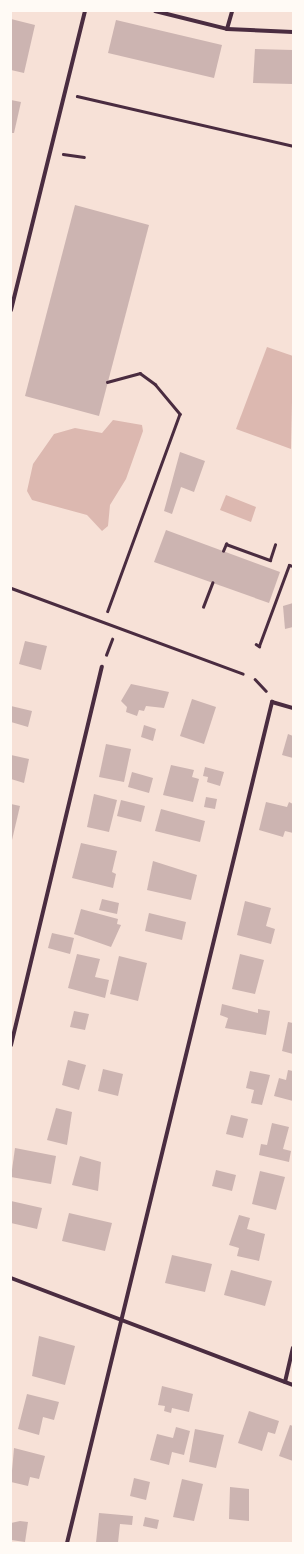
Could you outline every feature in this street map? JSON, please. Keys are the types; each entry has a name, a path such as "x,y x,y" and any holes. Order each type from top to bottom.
{"street":[{"path":"11,310 85,11"},
{"path":"155,11 227,29 293,32"},
{"path":"227,29 232,11"},
{"path":"11,1045 102,667"},
{"path":"67,1543 118,1321 272,702 293,708"},
{"path":"11,1278 118,1321 293,1386"},
{"path":"285,1382 293,1348"}],"lane":[{"path":"11,588 243,674"}],"path":[{"path":"65,94 293,146"},
{"path":"50,152 84,158"},
{"path":"104,623 180,414 164,394 140,373 107,382"},
{"path":"223,551 226,544 270,560 275,545"},
{"path":"256,644 259,646 289,565 293,566"},
{"path":"203,607 212,583"},
{"path":"102,667 117,628"},
{"path":"243,674 260,681 272,702"}],"shaded area":[{"path":"267,347 293,356 291,449 236,429"},
{"path":"113,420 142,425 143,431 126,479 110,505 108,526 102,531 87,515 32,500 27,491 33,464 54,434 75,428 102,433"},
{"path":"226,495 256,507 251,522 220,510"}],"building":[{"path":"11,19 35,25 24,73 11,70"},
{"path":"116,20 222,45 214,78 108,53"},
{"path":"255,49 293,50 293,84 253,83"},
{"path":"11,100 21,102 14,133 11,133"},
{"path":"75,205 149,225 99,416 25,396"},
{"path":"180,452 205,461 194,492 181,487 172,514 164,511"},
{"path":"166,530 280,572 269,603 154,562"},
{"path":"293,603 293,627 285,629 283,606"},
{"path":"25,641 47,646 41,670 19,664"},
{"path":"131,684 169,692 164,708 146,706 144,711 139,710 137,716 126,712 127,707 121,701"},
{"path":"192,699 216,707 204,744 180,736"},
{"path":"11,706 32,711 28,727 11,722"},
{"path":"144,725 156,729 153,741 141,737"},
{"path":"288,734 293,736 293,758 282,755"},
{"path":"106,744 131,749 124,782 99,777"},
{"path":"11,755 29,759 24,783 11,779"},
{"path":"171,765 194,770 192,777 199,779 193,802 163,795"},
{"path":"205,767 224,772 220,786 207,782 208,777 203,776"},
{"path":"132,772 153,778 149,793 128,787"},
{"path":"94,794 117,800 109,832 87,827"},
{"path":"206,797 217,799 215,809 204,807"},
{"path":"121,800 145,806 141,822 117,816"},
{"path":"266,802 287,807 289,802 293,804 293,833 285,831 283,837 259,830"},
{"path":"11,804 20,806 12,840 11,840"},
{"path":"161,809 205,821 200,842 155,831"},
{"path":"81,843 117,851 112,872 116,874 113,888 72,878"},
{"path":"153,861 197,875 191,900 147,890"},
{"path":"102,899 119,903 117,914 99,910"},
{"path":"245,901 271,908 266,926 275,929 271,944 237,935"},
{"path":"81,909 118,919 117,924 121,925 111,947 74,934"},
{"path":"149,913 186,922 182,940 145,931"},
{"path":"52,933 74,938 70,954 48,948"},
{"path":"77,954 100,959 95,977 109,980 105,998 68,988"},
{"path":"240,954 264,960 255,994 232,989"},
{"path":"119,956 147,963 138,1001 110,994"},
{"path":"222,1004 258,1013 258,1009 270,1011 266,1035 225,1028 228,1018 220,1015"},
{"path":"74,1011 89,1014 85,1030 70,1027"},
{"path":"288,1022 293,1023 293,1054 282,1051"},
{"path":"68,1060 86,1065 79,1090 62,1085"},
{"path":"103,1069 123,1074 118,1096 98,1091"},
{"path":"288,1070 293,1071 293,1101 274,1096 279,1078 286,1080"},
{"path":"250,1071 270,1075 262,1105 251,1103 254,1090 246,1088"},
{"path":"56,1108 72,1112 67,1145 47,1140"},
{"path":"231,1115 248,1119 243,1138 226,1134"},
{"path":"272,1123 289,1127 283,1149 291,1151 289,1162 259,1155 261,1144 267,1145"},
{"path":"15,1148 56,1156 51,1184 11,1177"},
{"path":"80,1156 101,1162 98,1191 72,1185"},
{"path":"216,1170 236,1175 232,1191 212,1186"},
{"path":"260,1171 285,1177 276,1210 252,1204"},
{"path":"11,1201 42,1208 37,1229 11,1223"},
{"path":"69,1213 112,1223 105,1251 62,1241"},
{"path":"239,1215 250,1218 247,1229 265,1234 259,1261 237,1256 239,1248 229,1245"},
{"path":"172,1255 212,1264 205,1292 165,1283"},
{"path":"231,1270 272,1281 265,1306 224,1295"},
{"path":"39,1336 75,1346 65,1385 32,1376"},
{"path":"162,1386 193,1394 189,1412 172,1408 171,1413 164,1411 165,1406 158,1405"},
{"path":"27,1394 59,1402 54,1420 43,1417 39,1435 18,1429"},
{"path":"249,1411 279,1421 275,1434 268,1432 262,1451 238,1443"},
{"path":"290,1425 293,1426 293,1461 279,1456"},
{"path":"176,1427 190,1431 184,1455 172,1452 169,1465 150,1460 157,1434 173,1438"},
{"path":"195,1429 224,1435 216,1468 189,1462"},
{"path":"14,1448 45,1456 39,1479 30,1477 28,1486 11,1482"},
{"path":"134,1478 150,1482 146,1500 130,1496"},
{"path":"182,1479 203,1484 194,1521 173,1517"},
{"path":"230,1487 249,1489 249,1521 229,1519"},
{"path":"99,1513 133,1516 132,1525 120,1524 118,1543 96,1543"},
{"path":"145,1517 159,1520 157,1529 143,1526"},
{"path":"20,1521 28,1522 25,1542 11,1540 11,1523"}]}
